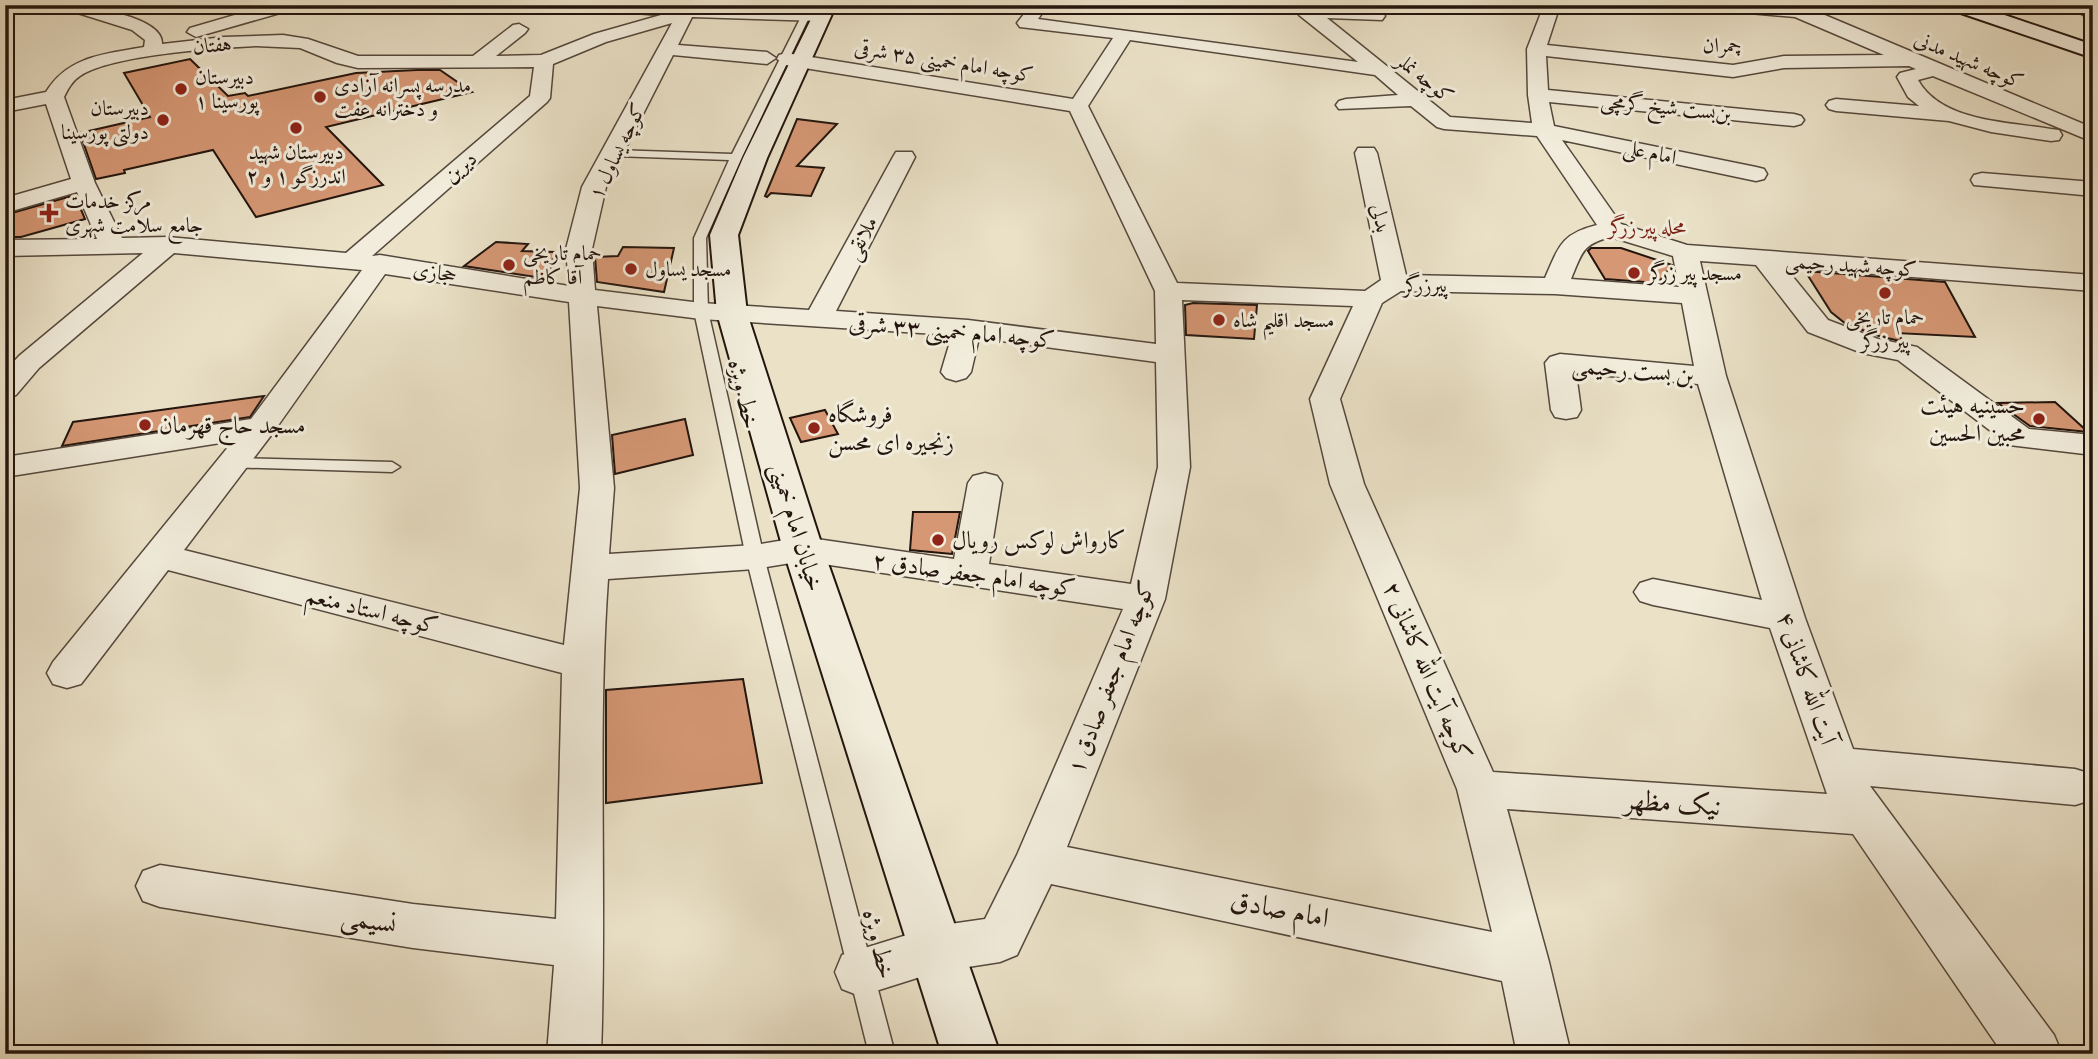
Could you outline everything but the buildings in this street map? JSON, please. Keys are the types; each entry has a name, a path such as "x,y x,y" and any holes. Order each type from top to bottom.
{"main road":[{"path":"1956,5 2093,52"},
{"path":"1984,5 2093,42"},
{"name":"خیابان امام خمینی","path":"817,11 785,60 755,158 724,235 716,312 803,549 971,1054"}],"street":[{"path":"71,5 138,26"},
{"path":"124,5 126,14 154,39 153,49 288,5"},
{"path":"596,5 739,12 817,11"},
{"path":"1040,5 1026,23 1378,70"},
{"path":"1552,5 1535,49 1544,130 1612,229 1587,235 1573,244 1555,286"},
{"name":"کوچه شهید مدنی","path":"1714,5 1794,8 1909,60 2093,136"},
{"path":"2075,5 2093,16"},
{"path":"1303,8 1376,16"},
{"name":"کوچه نملر","path":"1303,8 1444,123 1544,130"},
{"path":"544,61 600,38 689,9"},
{"name":"کوچه یساول ۱","path":"574,1054 580,945 582,664 597,488 579,249 594,187 689,9"},
{"path":"1090,30 1101,13"},
{"path":"479,60 519,29"},
{"path":"1078,106 1124,34"},
{"path":"1816,40 1838,61"},
{"name":"هفتان","path":"54,97 65,77 98,62 153,49 220,42 292,41 348,61 544,61"},
{"path":"1689,71 1693,44"},
{"path":"1184,61 1208,48"},
{"name":"کوچه امام خمینی ۳۵ شرقی","path":"667,49 785,60 1078,106"},
{"name":"چمران","path":"1535,49 1689,71 1733,71 1780,56 1838,61 1909,60"},
{"name":"دیرین","path":"67,673 261,427 366,262 540,98 544,61"},
{"path":"1933,70 1913,74 1908,77 1909,83 1929,106 1949,116"},
{"name":"بن‌بست شیخ گرمچی","path":"1538,95 1794,120"},
{"path":"5,106 54,97 85,183 113,246"},
{"path":"1346,105 1415,100"},
{"path":"1836,105 1949,116 2093,142"},
{"name":"کوچه امام جعفر صادق ۱","path":"936,949 1000,939 1038,861 1146,598 1174,467 1168,291 1078,106"},
{"name":"امام علی","path":"1544,130 1756,174"},
{"name":"بدلی","path":"1366,153 1383,291"},
{"name":"ملانقی","path":"818,319 904,157"},
{"path":"1982,180 2093,189"},
{"path":"5,206 85,183"},
{"name":"کوچه شهید رحیمی","path":"1612,229 1685,252 2093,283"},
{"path":"5,389 29,362 168,245"},
{"name":"حجازی","path":"5,248 168,245 366,262 582,296 716,312"},
{"name":"آیت الله کاشانی ۴","path":"1685,252 1711,376 1786,618 1845,786 2035,1054"},
{"path":"1765,259 1818,326 1872,348 1907,353 2020,438 2093,445"},
{"name":"پیرزرگر","path":"1168,291 1383,291 1555,286 1694,296"},
{"name":"کوچه آیت الله کاشانی ۲","path":"1383,291 1325,400 1347,484 1479,789 1523,958 1544,1054"},
{"name":"کوچه امام خمینی ۳۳ شرقی","path":"716,312 968,328 1171,355"},
{"path":"956,372 968,328"},
{"name":"بن بست رحیمی","path":"1566,410 1560,363 1711,376"},
{"path":"5,467 261,427"},
{"path":"969,575 985,483"},
{"name":"کوچه امام جعفر صادق ۲","path":"591,568 755,556 803,549 910,563 969,575 1146,598"},
{"name":"کوچه استاد منعم","path":"161,556 582,664"},
{"path":"1653,592 1786,618"},
{"path":"1837,765 2075,787"},
{"name":"نیک مظهر","path":"1479,789 1866,816"},
{"path":"1038,861 1523,958"},
{"name":"نسیمی","path":"160,886 413,926 580,945"},
{"path":"860,972 936,949"}],"lane":[{"name":"خط ویژه","path":"785,60 736,157 700,238 716,312 755,556 882,1054"},
{"path":"614,153 736,157"},
{"path":"233,463 391,467"}],"place":[{"name":"دبیرستان پورسینا ۱","path":"181,89"},
{"name":"مدرسه پسرانه آزادی و دخترانه عفت","path":"320,97"},
{"name":"دبیرستان دولتی پورسینا","path":"163,120"},
{"name":"دبیرستان شهید اندرزگو ۱ و ۲","path":"296,128"},
{"name":"مرکز خدمات جامع سلامت شهری","path":"49,213"},
{"name":"حمام تاریخی آقا کاظم","path":"509,265"},
{"name":"مسجد یساول","path":"631,269"},
{"name":"مسجد پیر زرگر","path":"1634,273"},
{"name":"حمام تاریخی پیر زرگر","path":"1885,293"},
{"name":"مسجد اقلیم شاه","path":"1219,320"},
{"name":"حسینیه هیئت محبین الحسین","path":"2039,419"},
{"name":"مسجد حاج قهرمان","path":"145,425"},
{"name":"فروشگاه زنجیره ای محسن","path":"814,428"},
{"name":"کارواش لوکس رویال","path":"938,540"}],"district":[{"name":"محله پیر زرگر","path":"1647,227"}]}
